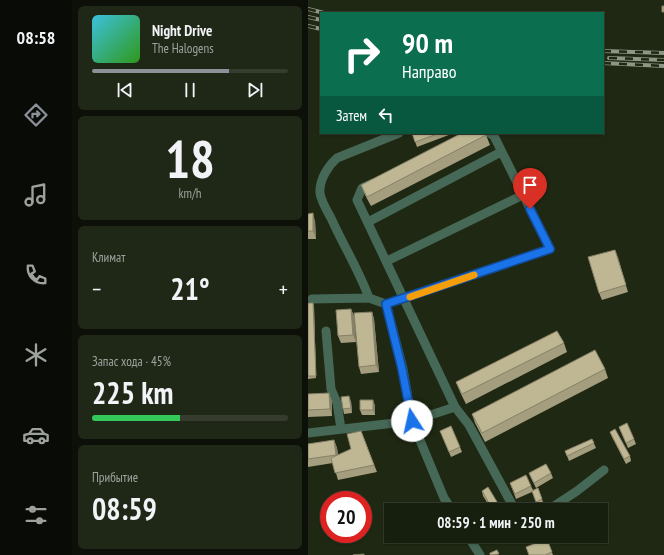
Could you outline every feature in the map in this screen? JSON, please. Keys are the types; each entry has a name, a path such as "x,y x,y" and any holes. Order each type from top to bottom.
{"lane":[{"path":"369,298 362,280 338,235 320,193 322,182 331,163 337,158 396,134"},
{"path":"312,300 369,298 386,304 405,299 550,249 494,136 491,134"},
{"path":"368,222 501,152"},
{"path":"382,178 362,188 357,200 387,260 455,407 469,425 511,503"},
{"path":"387,260 523,195"},
{"path":"386,304 402,369 412,421 447,503"},
{"path":"326,331 331,390 337,403 341,430"},
{"path":"308,433 412,421 455,407"},
{"path":"558,503 604,470"},
{"path":"472,543 480,555"}],"building":[{"path":"662,6 664,6 664,12 662,12"},
{"path":"412,134 437,134 415,142"},
{"path":"460,134 486,135 367,197 361,185"},
{"path":"313,213 313,231 308,231 308,214"},
{"path":"615,250 626,285 599,293 588,257"},
{"path":"308,303 313,303 316,376 308,376"},
{"path":"351,309 353,335 338,336 336,310"},
{"path":"372,312 376,365 359,367 354,313"},
{"path":"557,331 564,343 462,394 456,382"},
{"path":"595,350 605,369 482,433 472,414"},
{"path":"329,393 330,409 308,410 308,394"},
{"path":"349,396 351,408 343,409 341,397"},
{"path":"360,400 373,400 373,410 360,410"},
{"path":"627,423 634,439 626,443 619,427"},
{"path":"451,426 460,447 449,452 440,431"},
{"path":"615,429 630,456 624,459 610,432"},
{"path":"361,431 374,465 335,473 331,458 351,449 347,434"},
{"path":"592,439 594,443 567,456 565,451"},
{"path":"334,440 336,455 308,459 308,444"},
{"path":"546,464 551,473 534,483 529,473"},
{"path":"526,475 531,486 515,494 510,483"},
{"path":"488,487 498,503 489,503 482,491"},
{"path":"538,488 542,499 536,502 532,491"},
{"path":"536,543 549,543 552,552 545,555 529,555 526,547"},
{"path":"497,550 499,554 490,555 490,553"}],"railway":[{"path":"308,9 320,12"},
{"path":"308,17 320,20"},
{"path":"308,26 320,29"},
{"path":"604,51 664,53"},
{"path":"609,58 664,60"},
{"path":"604,63 664,66"}],"slow traffic":[{"path":"410,297 474,275"}],"route":[{"path":"412,421 402,369 386,304 405,299 550,249 530,209"}]}
